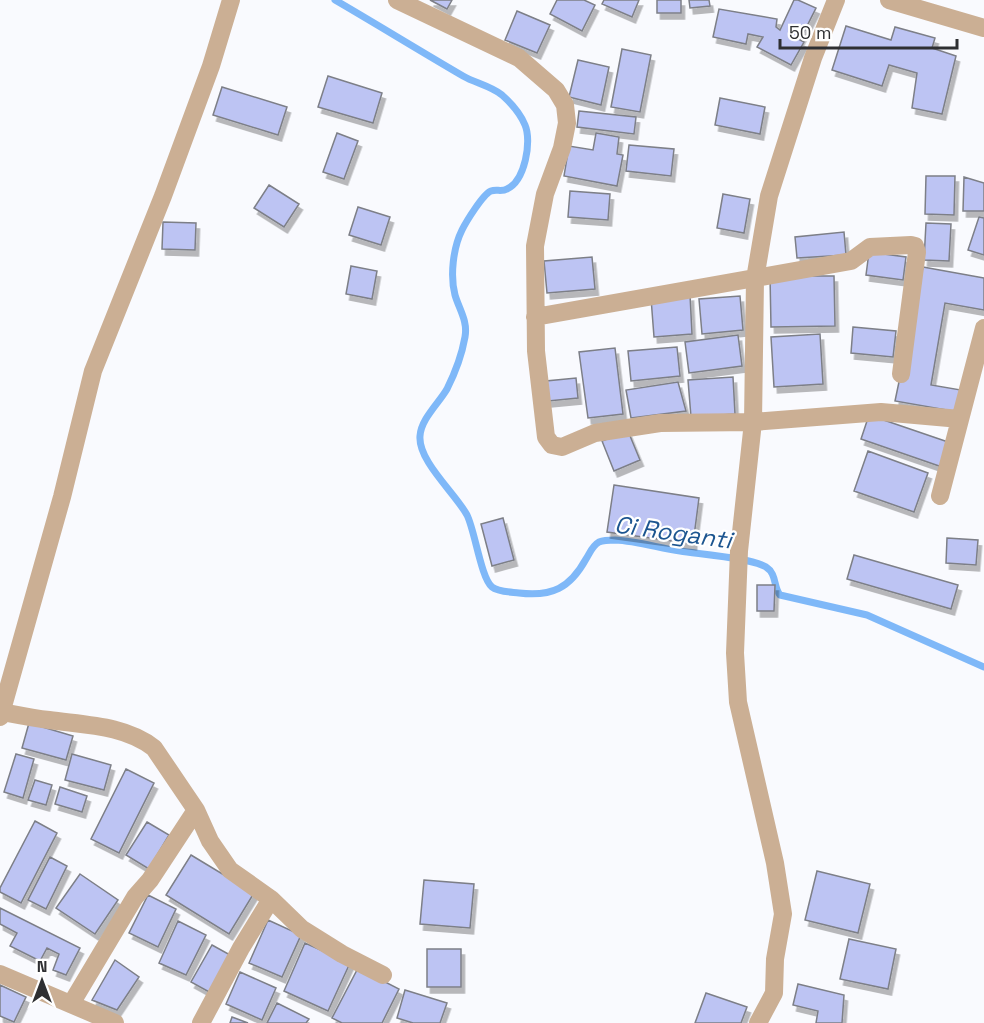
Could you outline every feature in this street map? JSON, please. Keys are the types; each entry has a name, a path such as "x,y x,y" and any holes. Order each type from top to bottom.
{"street":[{"path":"231,0 211,66 163,196 93,371 62,497 1,715 94,726 118,731 146,742 154,748 196,810 210,841 230,870 271,899 302,929 342,954 383,975"},
{"path":"397,0 519,58 556,90 565,105 567,123 562,148 545,194 535,246 536,351 546,437 556,447 562,447 595,433 660,423 753,422 881,412 960,419"},
{"path":"758,1023 774,993 775,959 783,914 775,862 738,702 735,653 739,560 753,422 755,279 769,196 813,58 837,0"},
{"path":"889,0 984,28"},
{"path":"535,318 851,261 870,247 911,245 915,246 917,252 901,374"},
{"path":"940,496 984,328"},
{"path":"71,1004 135,897 150,880 196,810"},
{"path":"201,1023 271,899"},
{"path":"0,974 115,1023"}],"building":[{"path":"430,0 452,0 447,9"},
{"path":"557,0 584,0 595,5 582,31 550,14"},
{"path":"604,0 639,0 632,17 602,4"},
{"path":"657,0 681,0 681,13 657,13"},
{"path":"689,0 709,0 710,6 690,8"},
{"path":"794,0 816,8 800,40 804,42 791,65 757,47 763,37 748,34 746,44 713,37 719,9 777,19 776,27 780,30"},
{"path":"517,11 550,25 537,53 505,40"},
{"path":"846,26 891,40 895,27 935,38 932,48 956,56 942,114 912,108 917,73 889,65 882,86 832,70"},
{"path":"622,49 651,55 640,112 611,107"},
{"path":"578,60 609,67 601,105 569,97"},
{"path":"328,76 382,93 373,123 318,107"},
{"path":"222,87 287,107 278,135 213,115"},
{"path":"720,98 765,107 760,134 715,125"},
{"path":"579,111 636,117 634,134 577,127"},
{"path":"337,133 358,141 344,179 323,172"},
{"path":"596,133 619,137 617,154 623,155 617,186 564,176 569,146 593,150"},
{"path":"629,145 674,149 671,176 626,171"},
{"path":"926,176 955,176 954,215 925,214"},
{"path":"964,177 984,183 984,211 963,211"},
{"path":"269,185 299,204 284,227 254,208"},
{"path":"570,191 610,194 608,220 568,217"},
{"path":"723,194 750,199 744,233 717,228"},
{"path":"358,207 390,217 381,245 349,235"},
{"path":"979,217 984,218 984,255 968,250"},
{"path":"163,222 196,223 195,250 162,249"},
{"path":"926,223 951,224 949,261 924,260"},
{"path":"844,232 846,255 797,258 795,237"},
{"path":"869,252 906,257 903,280 866,275"},
{"path":"592,257 595,289 547,293 544,261"},
{"path":"351,266 377,271 372,299 346,294"},
{"path":"923,267 984,278 984,310 945,303 931,385 961,390 958,412 895,401"},
{"path":"770,276 834,276 835,326 771,327"},
{"path":"690,295 692,334 654,337 651,298"},
{"path":"740,296 743,330 702,334 699,299"},
{"path":"853,327 896,331 893,357 851,353"},
{"path":"820,334 823,384 774,387 771,337"},
{"path":"738,335 742,366 689,373 685,342"},
{"path":"677,347 680,376 631,381 628,351"},
{"path":"615,348 623,414 588,418 579,352"},
{"path":"733,377 735,414 691,417 688,380"},
{"path":"576,378 578,398 548,401 546,381"},
{"path":"678,382 686,411 631,418 626,390"},
{"path":"869,415 951,443 942,467 861,439"},
{"path":"628,431 640,460 614,471 602,441"},
{"path":"868,451 928,473 914,512 854,491"},
{"path":"614,485 699,498 693,544 607,532"},
{"path":"503,518 514,560 492,566 481,524"},
{"path":"947,538 978,540 976,565 946,563"},
{"path":"854,555 958,585 951,609 847,579"},
{"path":"757,585 775,585 774,611 757,611"},
{"path":"29,723 73,736 66,760 22,748"},
{"path":"16,754 34,759 23,798 4,792"},
{"path":"72,754 111,765 104,790 65,780"},
{"path":"126,769 154,783 119,853 91,839"},
{"path":"35,780 52,785 46,805 28,800"},
{"path":"60,787 87,796 82,812 55,804"},
{"path":"35,821 57,833 21,903 0,892 0,888"},
{"path":"147,822 169,835 149,869 126,855"},
{"path":"191,855 254,893 229,934 166,895"},
{"path":"50,857 67,866 46,909 28,900"},
{"path":"817,871 870,884 858,933 805,920"},
{"path":"80,874 118,900 95,934 56,908"},
{"path":"424,880 474,884 470,928 420,924"},
{"path":"148,895 176,909 158,947 129,933"},
{"path":"0,908 80,948 66,975 53,970 59,954 47,948 40,961 10,946 17,933 0,924"},
{"path":"268,920 301,935 282,977 249,963"},
{"path":"178,921 206,935 186,975 159,963"},
{"path":"849,939 896,949 888,989 840,979"},
{"path":"305,943 350,963 328,1011 284,991"},
{"path":"212,945 232,956 211,993 191,982"},
{"path":"427,949 461,949 461,987 427,987"},
{"path":"115,960 139,977 117,1010 92,1000"},
{"path":"358,968 399,989 382,1023 342,1023 332,1018"},
{"path":"240,972 276,988 262,1020 226,1004"},
{"path":"798,984 844,995 842,1023 816,1023 818,1011 793,1005"},
{"path":"0,985 26,997 14,1022 0,1016"},
{"path":"405,990 447,1003 440,1023 413,1023 397,1018"},
{"path":"706,993 747,1007 741,1023 695,1023"},
{"path":"277,1003 309,1019 306,1023 267,1023"},
{"path":"232,1017 248,1023 230,1023"}],"waterway":[{"name":"Ci Roganti","path":"335,0 463,76 498,92 518,113 527,132 527,150 518,178 507,189 493,190 488,193 471,215 459,237 453,279 455,295 464,320 465,337 450,383 427,417 420,436 425,456 467,515 481,564 492,587 505,592 531,594 550,592 566,584 580,569 591,550 599,542 607,540 738,559 766,567 780,595 867,615 984,667"}]}
